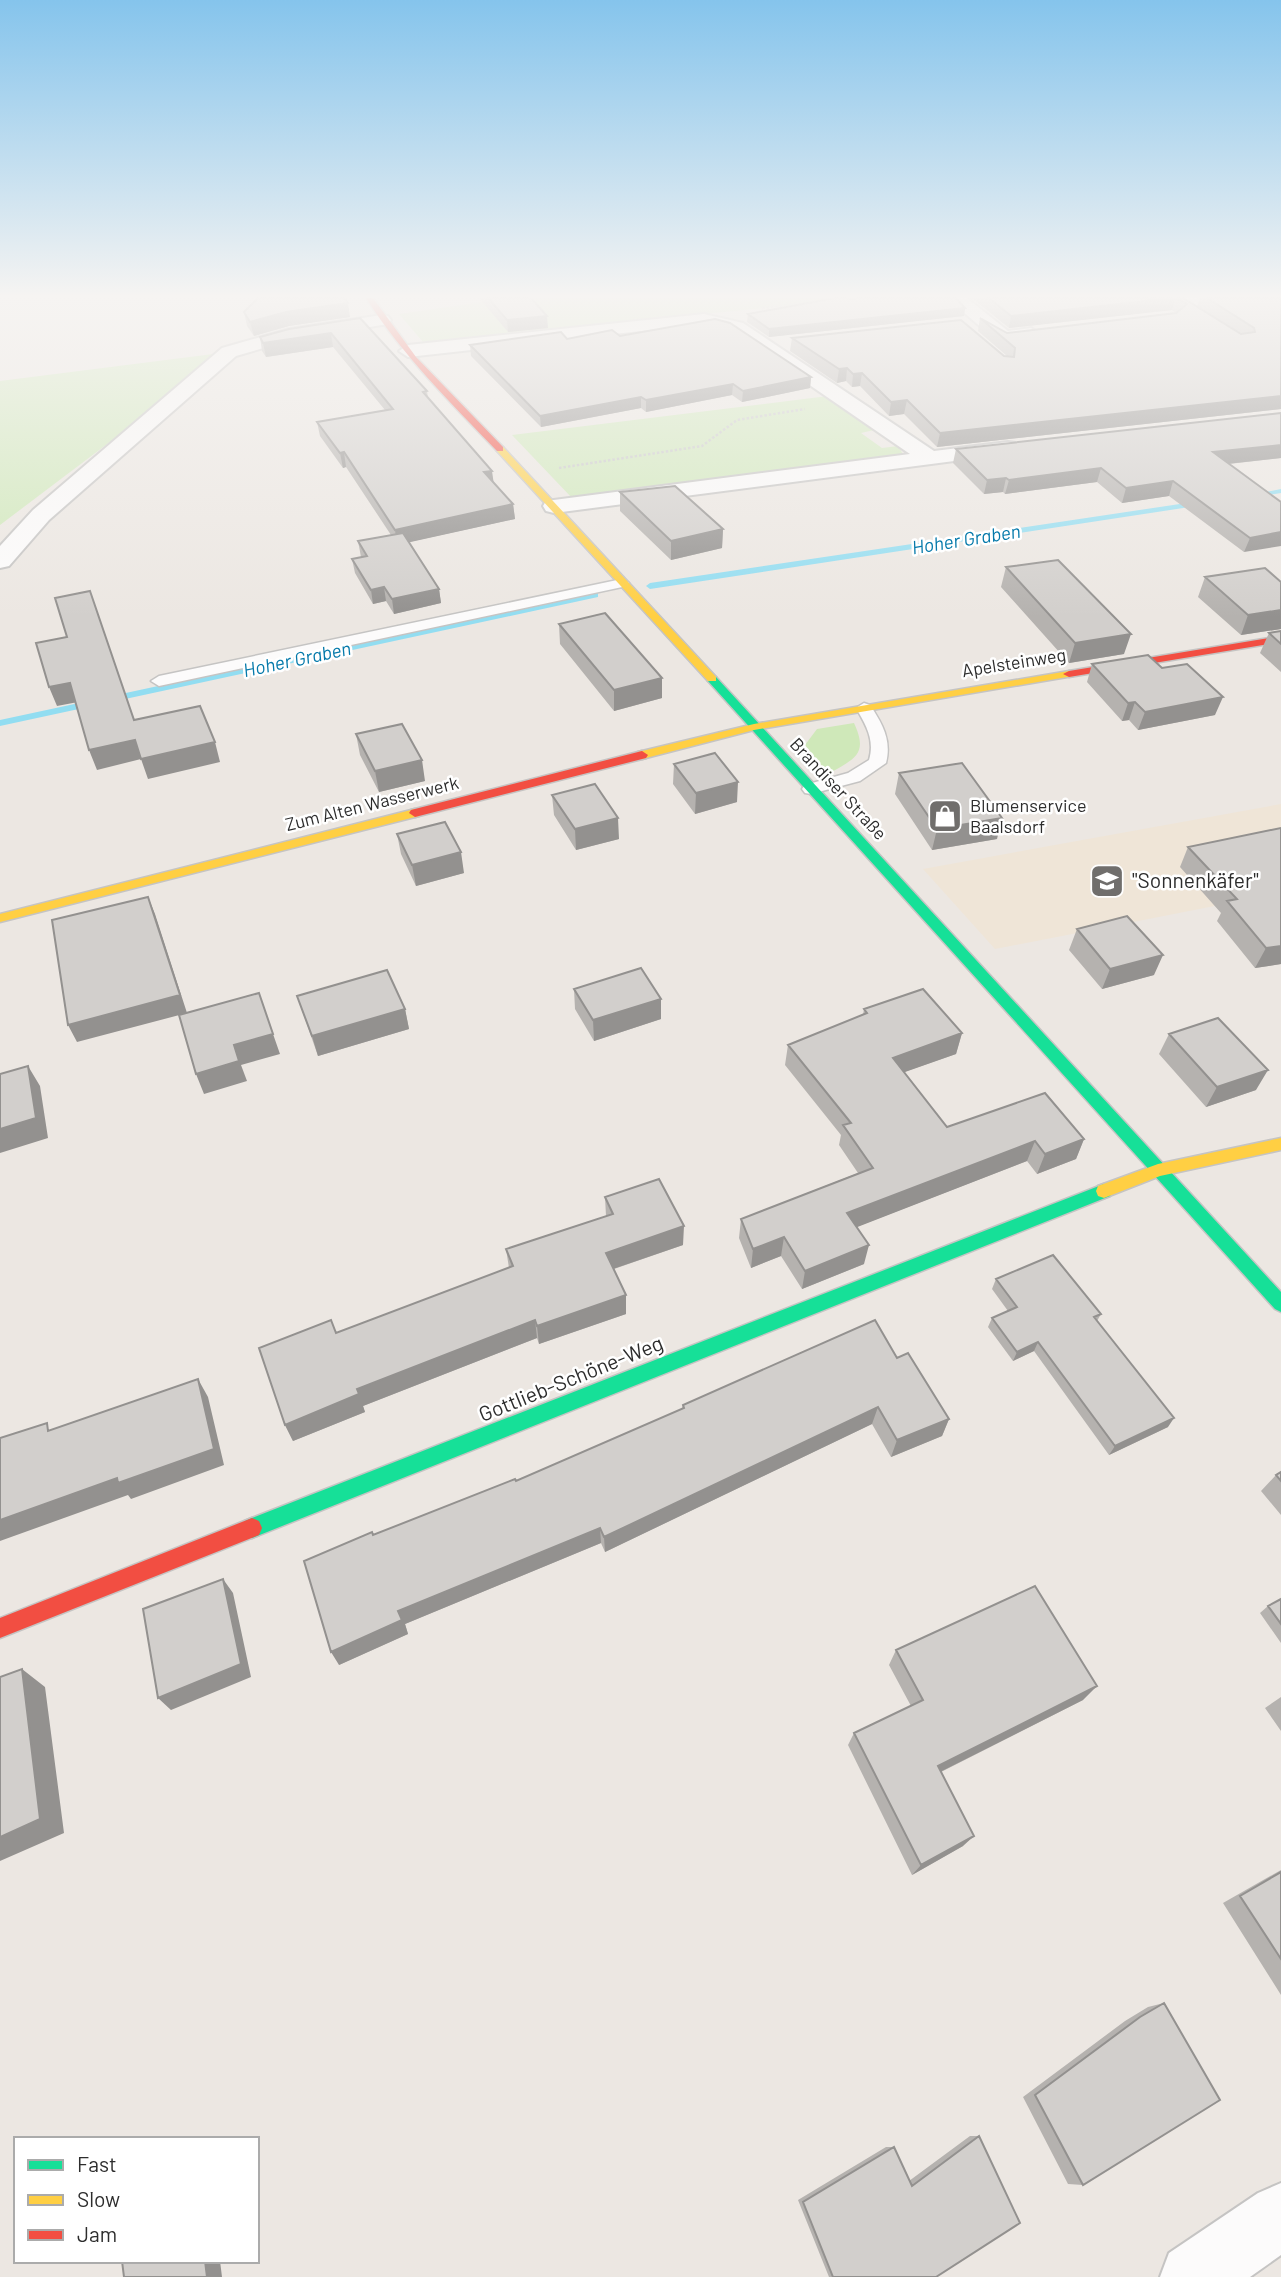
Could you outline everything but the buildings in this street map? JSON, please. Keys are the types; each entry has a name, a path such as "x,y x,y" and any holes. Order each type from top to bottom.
{"street":[{"path":"0,561 41,515 169,404"},
{"name":"Brandiser Straße","path":"459,404 1281,1304"},
{"path":"850,404 928,457"},
{"path":"554,506 1023,446"},
{"name":"Apelsteinweg","path":"754,727 1281,639"},
{"name":"Zum Alten Wasserwerk","path":"0,918 754,727"},
{"name":"Gottlieb-Schöne-Weg","path":"0,1628 1158,1170 1281,1144"},
{"path":"1193,2277 1281,2216"}],"lane":[{"path":"159,681 622,583"},
{"path":"811,789 854,777 877,763 881,750 880,736 864,708"}],"path":[{"path":"523,472 615,461 702,446 737,421 834,404"}],"shaded area":[{"name":"\"Sonnenkäfer\"","path":"1281,804 1281,893 995,949 923,869"}],"green space":[{"path":"0,404 160,404 0,525"},
{"path":"761,404 839,404 874,430 861,433 882,448 898,446 903,454 897,457 572,498 512,435"},
{"path":"854,723 860,742 856,755 828,774 805,745 817,729"}],"waterway":[{"name":"Hoher Graben","path":"1251,496 1281,491"},
{"name":"Hoher Graben","path":"650,586 1200,503"},
{"name":"Hoher Graben","path":"0,723 595,595"}],"traffic: fast":[{"path":"712,679 1281,1304"},
{"path":"252,1528 1104,1191"}],"traffic: slow":[{"path":"500,449 712,679"},
{"path":"642,755 754,727 1069,674"},
{"path":"0,918 415,813"},
{"path":"1104,1191 1158,1170 1281,1144"}],"traffic: jam":[{"path":"457,404 500,449"},
{"path":"1069,674 1281,639"},
{"path":"415,813 642,755"},
{"path":"0,1628 252,1528"}],"place":[{"name":"Blumenservice Baalsdorf","path":"945,816"},
{"name":"\"Sonnenkäfer\"","path":"1107,881"}]}
